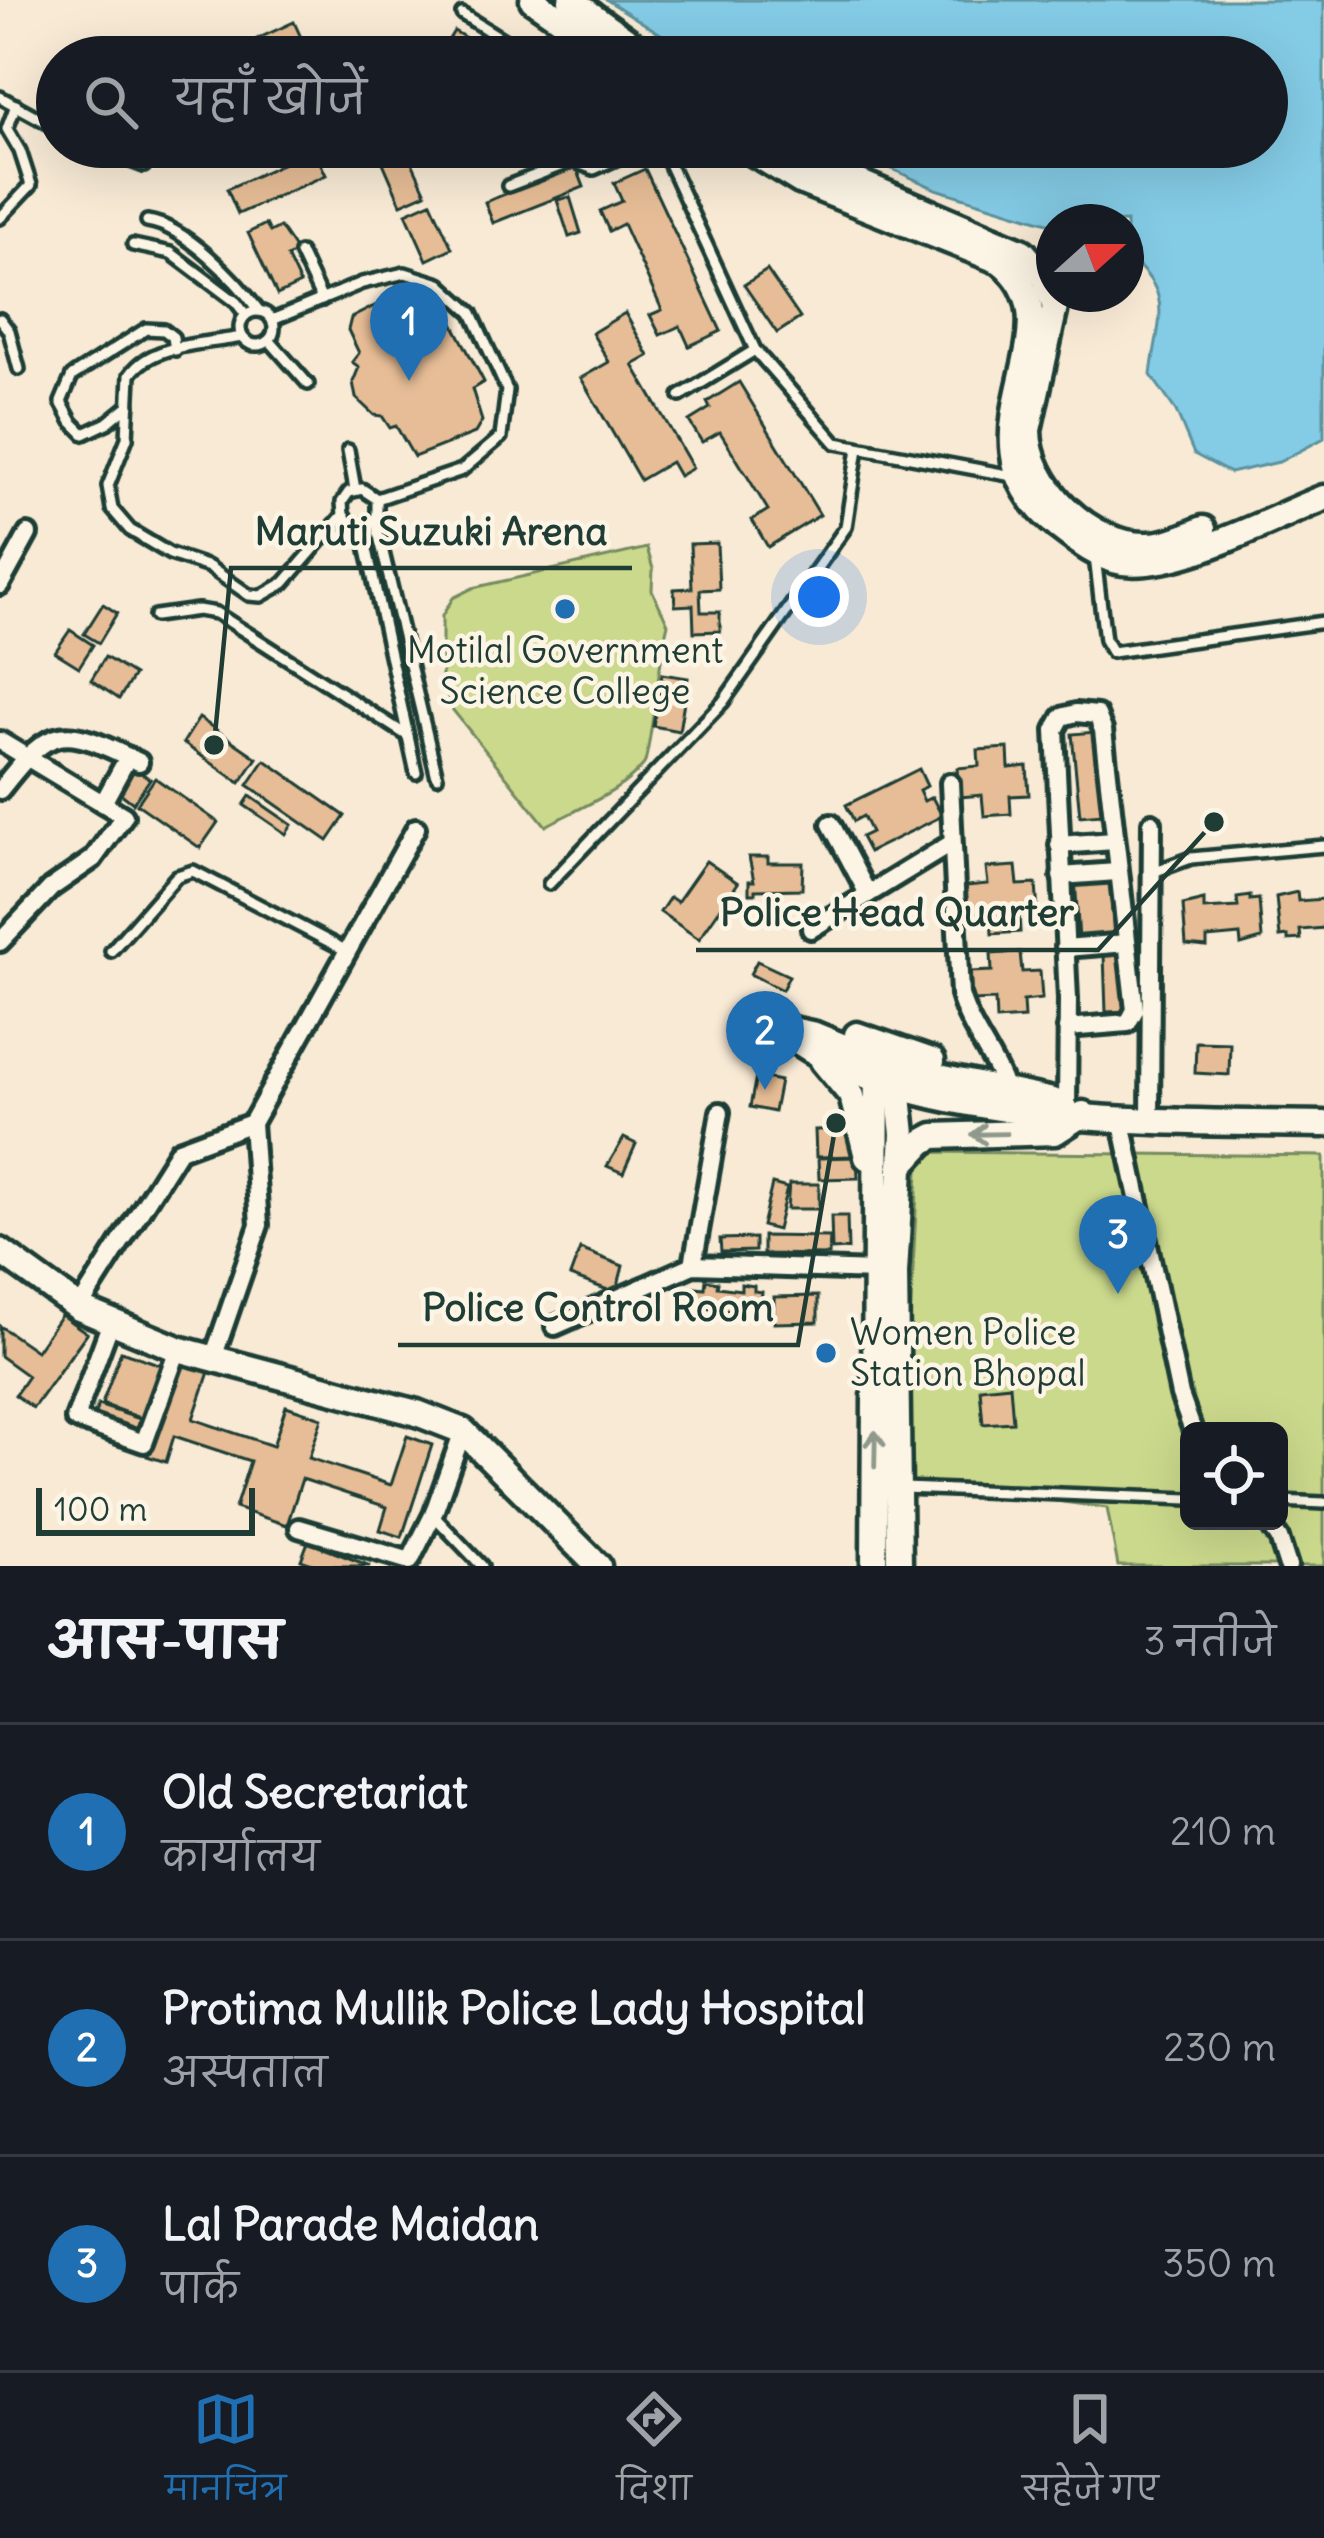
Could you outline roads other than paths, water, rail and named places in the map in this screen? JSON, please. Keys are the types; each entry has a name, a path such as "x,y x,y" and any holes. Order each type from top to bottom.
{"street":[{"path":"533,0 585,36"},
{"path":"571,0 621,36"},
{"path":"779,168 800,181 1000,261 1018,275 1032,313 1031,336 1011,416 1011,449 1032,500 1055,524 1095,552 1118,562 1176,557 1324,498"},
{"path":"827,168 1008,243 1037,267 1055,307 1028,446 1039,477 1090,526 1122,542 1150,545 1324,483"},
{"path":"0,585 28,534"},
{"path":"902,1166 934,1136 1055,1132 1075,1110 1067,1028 1054,730 1062,717 1076,713 1097,715 1103,730 1135,1010 1128,1023 1067,1028"},
{"path":"0,790 26,757 51,738 82,735 134,760 103,803"},
{"path":"0,741 124,816 93,859 51,888 0,942"},
{"path":"950,783 960,995 968,1022 1002,1080"},
{"path":"1150,1120 1152,823"},
{"path":"831,824 868,894"},
{"path":"212,1361 259,1226 252,1123 416,828"},
{"path":"1059,845 1114,841"},
{"path":"811,929 952,843"},
{"path":"1061,877 1117,872"},
{"path":"1065,948 1127,943"},
{"path":"780,1028 798,1021 823,1023 921,1058 1002,1080 1075,1110"},
{"path":"780,1028 817,1055 852,1096 877,1224"},
{"path":"780,1028 814,1035 888,1074 1035,1096"},
{"path":"817,1055 1001,1108 1075,1110 1150,1120 1324,1124"},
{"path":"888,1074 902,1166 895,1274 899,1566"},
{"path":"874,1566 877,1224 888,1074"},
{"path":"693,1265 720,1112"},
{"path":"1121,1118 1190,1422"},
{"path":"79,1307 179,1150 252,1123"},
{"path":"0,1251 79,1307 178,1349 417,1413 463,1431 598,1566"},
{"path":"555,1326 693,1265 876,1271"},
{"path":"111,1322 75,1419 143,1443 178,1349"},
{"path":"298,1528 410,1561 433,1515 463,1431"},
{"path":"1273,1530 1288,1566"}],"lane":[{"path":"462,14 497,36"},
{"path":"0,97 36,116"},
{"path":"0,218 31,185 7,129 16,105"},
{"path":"508,186 555,168"},
{"path":"671,168 755,350 836,443 1019,477"},
{"path":"147,221 165,223 181,234 245,291 272,320 275,331 270,340 254,346 242,338 175,350 148,356 134,369 127,438 108,486 117,518 170,554 208,567 249,595 260,596 284,583 343,515"},
{"path":"171,253 181,234"},
{"path":"134,245 171,253 236,302 246,315"},
{"path":"300,253 322,300"},
{"path":"272,320 362,283 405,273 440,284 472,313 507,390 501,436 462,470 377,499"},
{"path":"242,338 240,328 246,315 259,311"},
{"path":"0,319 9,331 20,369"},
{"path":"129,406 84,434 61,402 72,376 146,329 164,330 172,337 175,350"},
{"path":"270,340 308,384"},
{"path":"680,396 755,350"},
{"path":"549,884 723,702 846,527 858,448"},
{"path":"348,450 356,489"},
{"path":"375,519 362,526 351,524 343,515 342,502 356,489 368,490 377,499"},
{"path":"377,499 375,519 437,777"},
{"path":"362,526 416,772"},
{"path":"1090,526 1105,640 1112,652 1324,622"},
{"path":"155,616 198,610 216,613 408,736"},
{"path":"1151,873 1191,858 1324,846"},
{"path":"112,951 177,876 193,871 347,951"},
{"path":"898,1488 1180,1499"},
{"path":"1288,1502 1324,1503"},
{"path":"433,1515 482,1566"}],"water":[{"path":"607,0 1324,0 1324,438 1279,462 1230,473 1194,454 1176,411 1151,375 1160,309 1144,272 1144,204 1036,204 1036,220 936,189 890,168 1288,168 1288,36 664,36"}],"place":[{"name":"Old Secretariat","path":"409,381"},
{"name":"Motilal Government Science College","path":"565,609"},
{"name":"Maruti Suzuki Arena","path":"214,745"},
{"name":"Police Head Quarter","path":"1214,822"},
{"name":"Protima Mullik Police Lady Hospital","path":"765,1090"},
{"name":"Police Control Room","path":"836,1123"},
{"name":"Lal Parade Maidan","path":"1118,1294"},
{"name":"Women Police Station Bhopal","path":"826,1353"}]}
